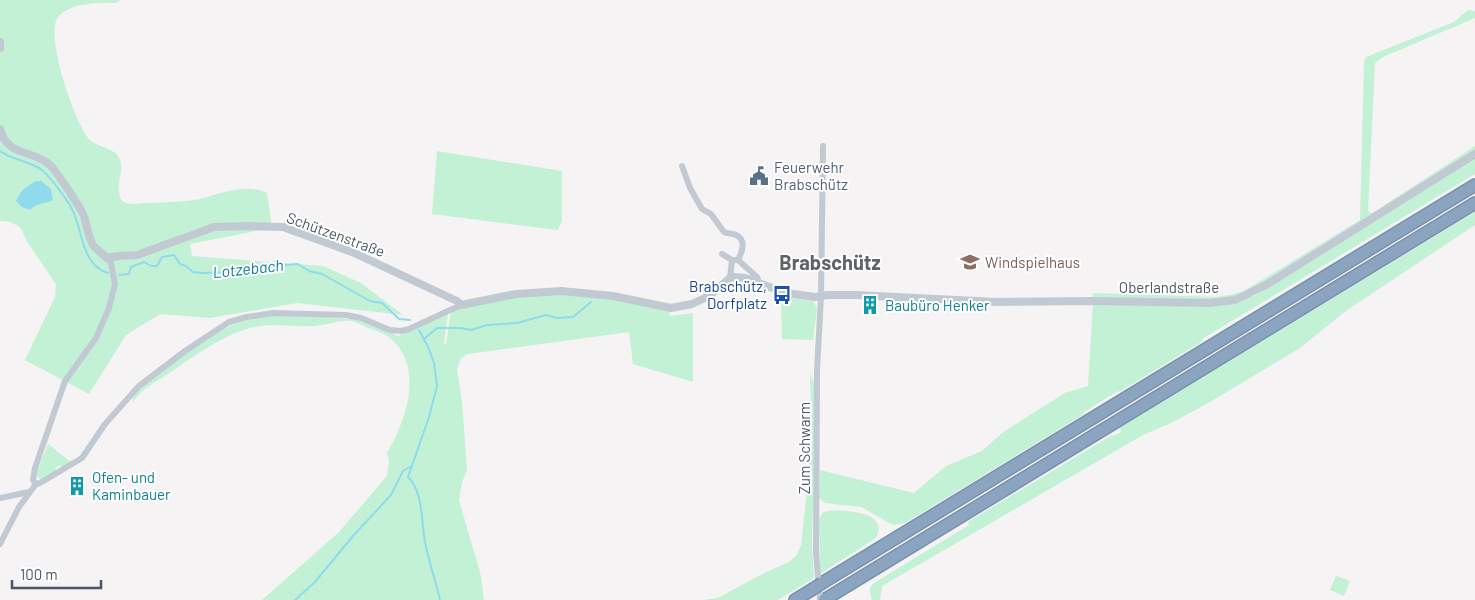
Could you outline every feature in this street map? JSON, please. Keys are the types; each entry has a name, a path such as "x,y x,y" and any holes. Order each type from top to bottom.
{"highway":[{"path":"795,600 1475,185"},
{"path":"823,600 1475,202"}],"street":[{"path":"0,42 0,48"},
{"path":"0,129 9,146 42,160 52,168 83,215 94,247 111,263 114,278 112,301 96,338 66,381 35,468 33,480 36,484"},
{"name":"Zum Schwarm","path":"823,600 816,553 816,370 821,296 824,146"},
{"name":"Oberlandstraße","path":"730,278 745,278 786,293 821,296 856,295 997,302 1093,300 1210,303 1235,300 1266,285 1475,154"},
{"path":"0,544 19,507 36,484 68,468 82,458 105,424 139,386 185,350 229,322 274,313 346,315 361,318 390,330 400,331 409,329 461,305 516,294 561,290 613,296 671,308 692,304 708,296 730,278 735,260 742,252 742,242 739,236 724,232 711,214 702,209 690,188 682,166"},
{"name":"Schützenstraße","path":"107,258 137,255 214,227 284,227 352,252 458,301 461,305"},
{"path":"722,254 735,260 757,277 759,283"},
{"path":"0,498 29,492"}],"green space":[{"path":"0,0 120,0 116,3 85,4 63,12 58,17 55,27 55,41 63,79 83,130 92,142 115,152 120,160 119,190 122,201 133,204 189,201 241,189 259,190 267,193 272,228 190,244 192,256 323,266 361,283 403,315 297,303 210,318 160,314 126,335 89,394 25,360 55,297 56,284 26,240 21,228 11,222 0,221"},
{"path":"1468,10 1475,11 1475,18 1383,57 1375,63 1368,211 1374,212 1475,146 1475,150 1278,275 1239,296 1221,300 1093,298 1093,293 1215,297 1244,291 1360,220 1364,62 1366,57 1454,22"},
{"path":"437,151 562,171 562,220 558,230 432,214"},
{"path":"1475,158 1475,174 1202,339 1203,341 1118,391 1084,412 1084,414 905,523 891,524 861,507 825,503 819,498 820,470 914,493 946,466 982,451 1002,433 1065,393 1088,386 1093,303 1222,306 1256,295"},
{"path":"1475,212 1475,225 1347,310 1300,348 1210,402 1173,422 1143,435 882,586 880,600 872,600 870,589 874,583 969,525 968,522 1112,435 1114,436 1121,432 1120,428"},
{"path":"542,294 600,296 669,310 670,316 693,313 693,382 633,364 629,332 468,354 461,358 457,369 462,402 467,470 462,482 459,500 481,576 484,600 262,600 339,532 387,476 389,462 387,453 406,410 409,379 407,364 401,350 385,335 352,321 316,326 269,325 243,330 204,349 145,389 133,402 134,395 140,387 210,336 232,325 249,320 274,315 354,319 398,336 448,313 444,344 446,344 451,311 491,301"},
{"path":"781,297 813,301 817,308 813,340 782,339"},
{"path":"810,373 814,382 812,542 814,578 778,600 703,600 718,598 762,574 789,562 796,556 801,546 812,444"},
{"path":"48,444 72,463 62,468 60,465 55,468 57,471 40,479 36,474"},
{"path":"828,511 863,514 877,523 879,529 876,538 820,574 819,519 822,513"},
{"path":"1336,576 1350,581 1344,596 1330,590"}],"water":[{"path":"37,181 41,181 51,189 53,200 30,210 22,207 16,201 18,197 24,189"}],"waterway":[{"name":"Lotzebach","path":"0,151 37,167 49,177 72,209 88,255 99,269 108,273"},
{"name":"Lotzebach","path":"119,275 129,274 131,267 144,262 151,266 157,266 162,257 174,255 180,264 193,272 203,273 234,272 276,262 285,265 298,264 309,271 322,274 370,301 382,303 399,319 410,320"},
{"path":"424,339 437,328 471,330 487,325 517,323 546,315 557,318 573,317 591,302"},
{"name":"Lotzebach","path":"419,330 434,363 437,386 429,417 408,477 417,491 424,539 440,600"},
{"path":"295,600 314,583 353,536 391,495 403,471 412,466"}],"place":[{"name":"Feuerwehr Brabschütz","path":"759,176"},
{"name":"Windspielhaus","path":"970,262"},
{"name":"Brabschütz, Dorfplatz","path":"782,295"},
{"name":"Baubüro Henker","path":"870,305"},
{"name":"Ofen- und Kaminbauer","path":"77,486"}],"district":[{"name":"Brabschütz","path":"830,262"}]}
